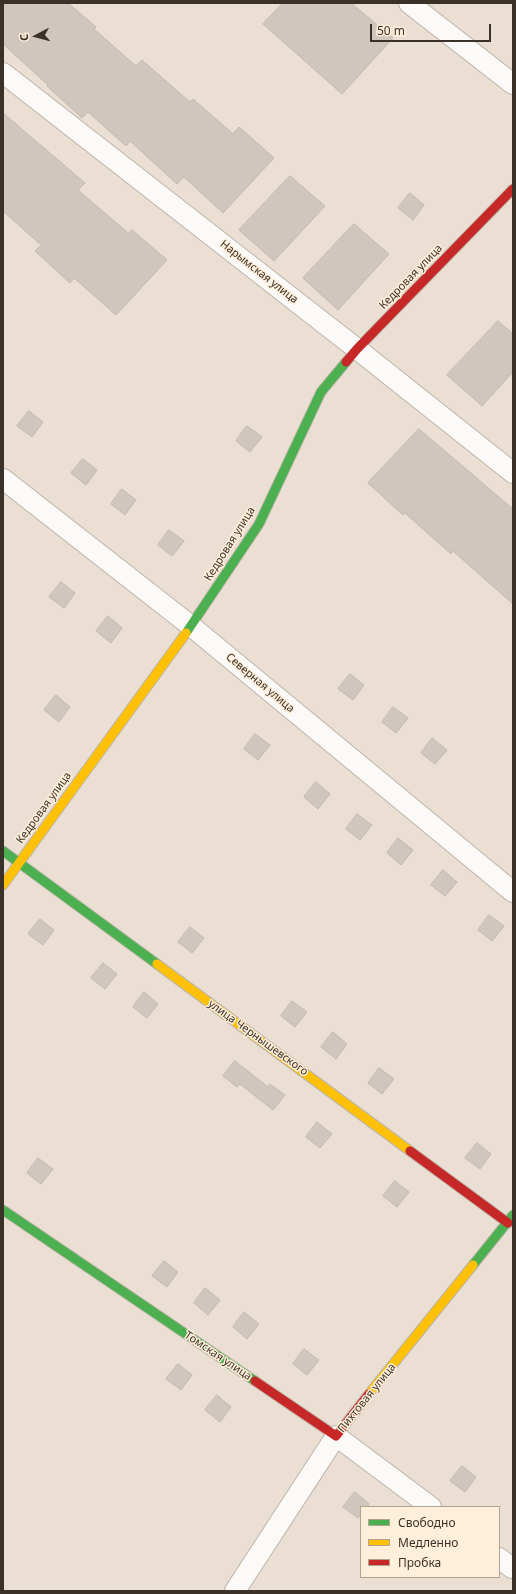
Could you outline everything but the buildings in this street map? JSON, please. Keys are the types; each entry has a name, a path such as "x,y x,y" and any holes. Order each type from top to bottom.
{"street":[{"path":"409,3 513,84"},
{"name":"Нарымская улица","path":"3,73 358,349 513,473"},
{"name":"Кедровая улица","path":"3,884 191,626 259,524 321,392 358,349 513,189"},
{"name":"Северная улица","path":"3,479 191,626 513,892"},
{"name":"улица Чернышевского","path":"3,851 511,1221"},
{"name":"Томская улица","path":"3,1210 336,1436 429,1506"},
{"name":"Пихтовая улица","path":"235,1591 336,1436 511,1221"}],"traffic: fast":[{"path":"186,633 259,524 321,392 346,362"},
{"path":"3,851 157,964"},
{"path":"3,1210 255,1381"},
{"path":"473,1265 513,1215"}],"traffic: slow":[{"path":"3,885 186,633"},
{"path":"157,964 410,1151"},
{"path":"369,1394 473,1265"}],"traffic: jam":[{"path":"346,362 513,189"},
{"path":"410,1151 508,1223"},
{"path":"255,1381 336,1436 369,1394"}]}
